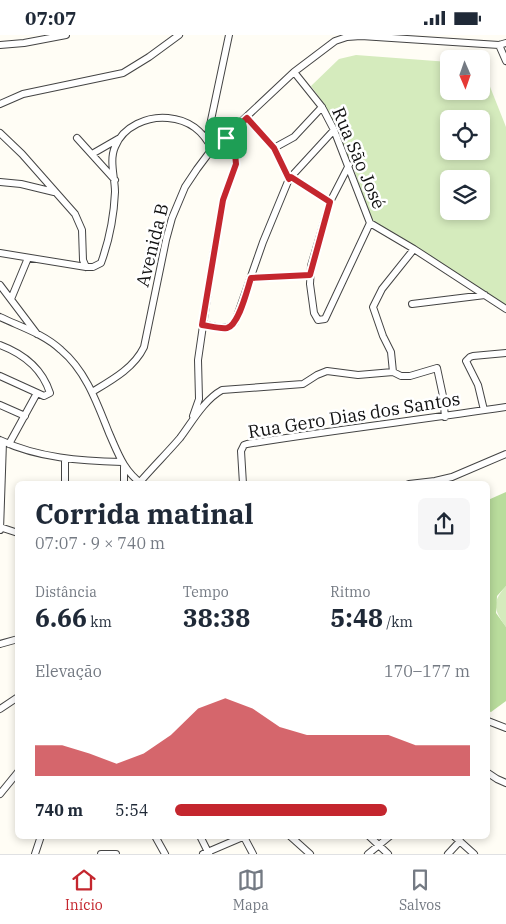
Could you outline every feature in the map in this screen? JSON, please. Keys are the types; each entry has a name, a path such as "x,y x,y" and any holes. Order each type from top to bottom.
{"street":[{"path":"0,45 66,35"},
{"path":"0,104 23,94 123,73 179,35"},
{"path":"207,139 229,35"},
{"name":"Avenida B","path":"92,392 120,374 141,353 144,347 166,240 172,218 185,187 212,149 226,138 294,72 335,41 347,37 361,36 503,44"},
{"path":"503,44 506,61"},
{"name":"Rua São José","path":"294,72 322,107 334,130 370,223 414,249 506,309"},
{"path":"274,148 294,137 322,107"},
{"path":"92,155 119,139 144,120 163,117 174,118 193,125 207,139 212,149"},
{"path":"247,118 274,148 290,178 330,202"},
{"path":"202,325 224,328 235,322 263,243 290,178 334,130"},
{"path":"0,133 22,154 75,214 82,230 83,260 86,267"},
{"path":"78,138 115,180"},
{"path":"190,424 198,399 198,360 202,325 223,200 236,164 235,154 226,138"},
{"path":"0,253 86,267 93,267 102,263 107,249 115,195 113,154 119,139"},
{"path":"349,165 330,202 310,275 314,313 321,320 328,315 338,288 370,223"},
{"path":"0,182 21,184 55,193"},
{"path":"393,372 391,352 373,307 382,289 414,249"},
{"path":"11,299 28,258"},
{"path":"251,278 310,275"},
{"path":"0,285 38,335"},
{"path":"412,304 486,295"},
{"path":"0,317 49,340 62,351 80,372 92,392 123,465 124,481"},
{"path":"0,345 17,351 28,359 50,391 48,395 44,396 0,377"},
{"path":"484,410 478,385 466,361 470,357 506,353"},
{"path":"143,481 216,393 222,390 303,384 327,371 358,375 393,372 401,376 410,376 437,368 446,417"},
{"path":"15,532 0,528 3,441 25,417 37,393"},
{"path":"0,405 25,417"},
{"name":"Rua Gero Dias dos Santos","path":"243,481 242,451 247,443 446,417 506,407"},
{"path":"3,441 65,459 123,465 139,481"},
{"path":"432,481 452,477 506,454"},
{"path":"65,459 65,481"},
{"path":"0,645 15,640"},
{"path":"0,709 15,699"},
{"path":"490,722 506,728"},
{"path":"490,774 506,783"},
{"path":"0,794 15,776"},
{"path":"35,854 40,839"},
{"path":"157,839 165,854"},
{"path":"201,839 207,853 239,839"},
{"path":"245,839 253,854"},
{"path":"293,839 310,854"},
{"path":"372,839 388,854"},
{"path":"368,854 387,839"},
{"path":"458,839 474,854"},
{"path":"448,854 460,841"},
{"path":"101,854 116,854"}],"green space":[{"path":"356,55 440,61 440,100 490,100 490,87 506,127 506,308 415,246 373,226 352,163 325,105 311,86 339,59"},
{"path":"506,492 506,586 497,596 496,613 506,627 506,701 491,712 490,712 490,499"},
{"path":"506,586 506,627 497,611 496,602"}],"route":[{"path":"247,118 274,148 289,179 291,177 330,202 310,275 251,278 235,322 228,328 224,328 202,325 223,200 236,164 235,154 226,138 247,118"}]}
